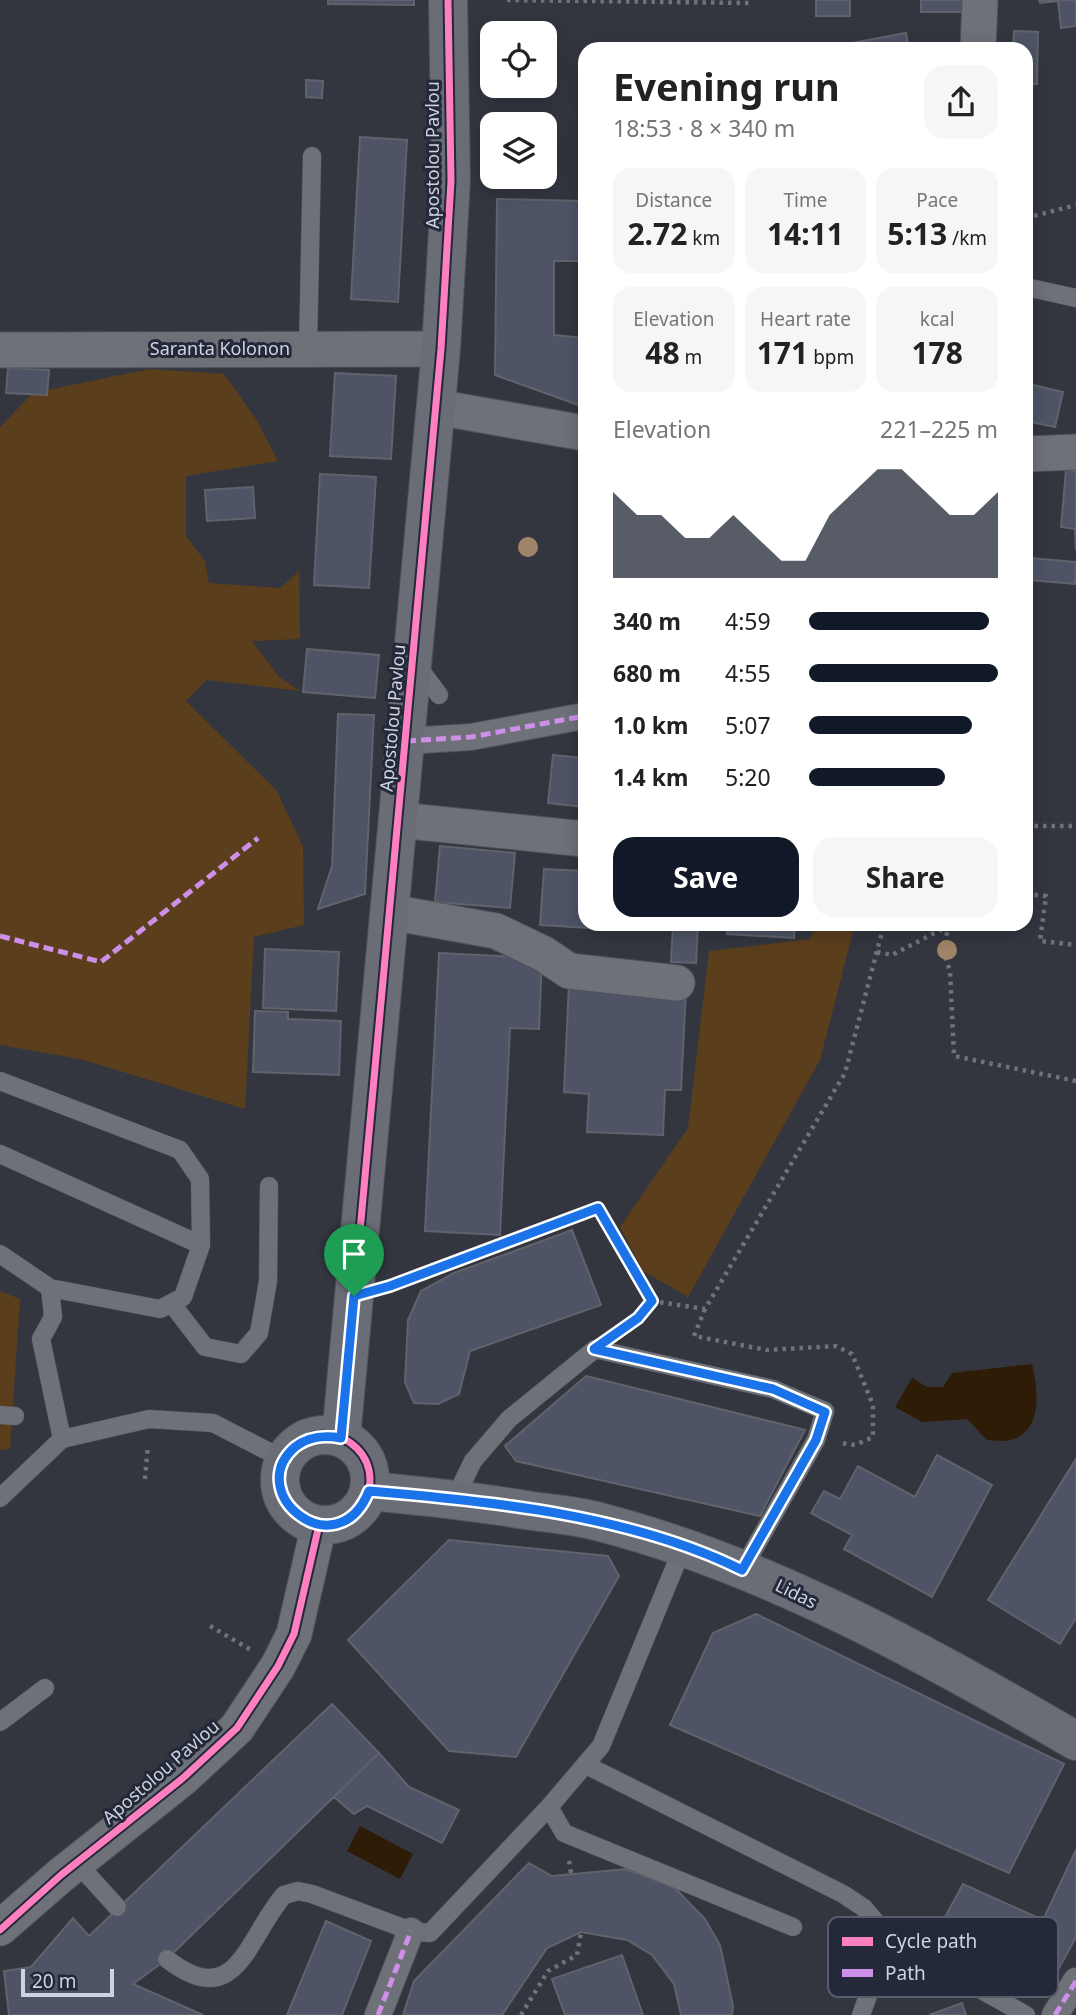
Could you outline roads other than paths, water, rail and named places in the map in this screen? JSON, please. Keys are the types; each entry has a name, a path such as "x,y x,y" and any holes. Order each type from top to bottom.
{"main road":[{"name":"Apostolou Pavlou","path":"341,1438 368,1116 400,820 441,349 451,181 448,0"},
{"path":"315,1437 341,1438 361,1454 370,1478 369,1491 352,1516 336,1524 319,1525 296,1514 282,1495 280,1483 285,1460 303,1441 315,1437"},
{"name":"Lidas","path":"369,1491 455,1498 597,1521 683,1547 742,1570 962,1675 1076,1741"}],"street":[{"path":"978,42 980,0"},
{"name":"Saranta Kolonon","path":"0,350 441,349"},
{"path":"436,407 578,432"},
{"path":"1033,454 1076,452"},
{"path":"406,741 471,737 578,717"},
{"path":"400,820 578,838"},
{"path":"390,912 496,931 544,954 569,971 677,983"},
{"name":"Apostolou Pavlou","path":"1,1926 183,1778 237,1728 278,1666 295,1634 319,1525"},
{"path":"378,2015 411,1931"},
{"path":"1055,2015 1076,1981"}],"lane":[{"path":"308,349 312,156"},
{"path":"1033,288 1076,298"},
{"path":"414,662 439,695"},
{"path":"0,1081 180,1150 200,1179 201,1245 183,1297 160,1308 50,1288 0,1254"},
{"path":"0,1154 201,1245"},
{"path":"172,1304 205,1347 241,1354 260,1333 268,1281 269,1186"},
{"path":"50,1288 53,1317 41,1339 62,1439"},
{"path":"455,1498 473,1461 509,1419 594,1349 773,1389 825,1412 816,1440 742,1570"},
{"path":"0,1498 62,1439 149,1419 213,1423 285,1460"},
{"path":"167,1959 185,1973 198,1978 226,1974 240,1963 275,1905 284,1895 298,1891 411,1931 430,1933 549,1807 601,1746 683,1547"},
{"path":"0,1722 45,1688"},
{"path":"586,1765 843,1894 864,1908 872,1917"},
{"path":"549,1807 564,1833 793,1927"},
{"path":"77,1863 117,1908"},
{"path":"861,2015 868,1997"},
{"path":"995,1997 1027,2015"}]}
